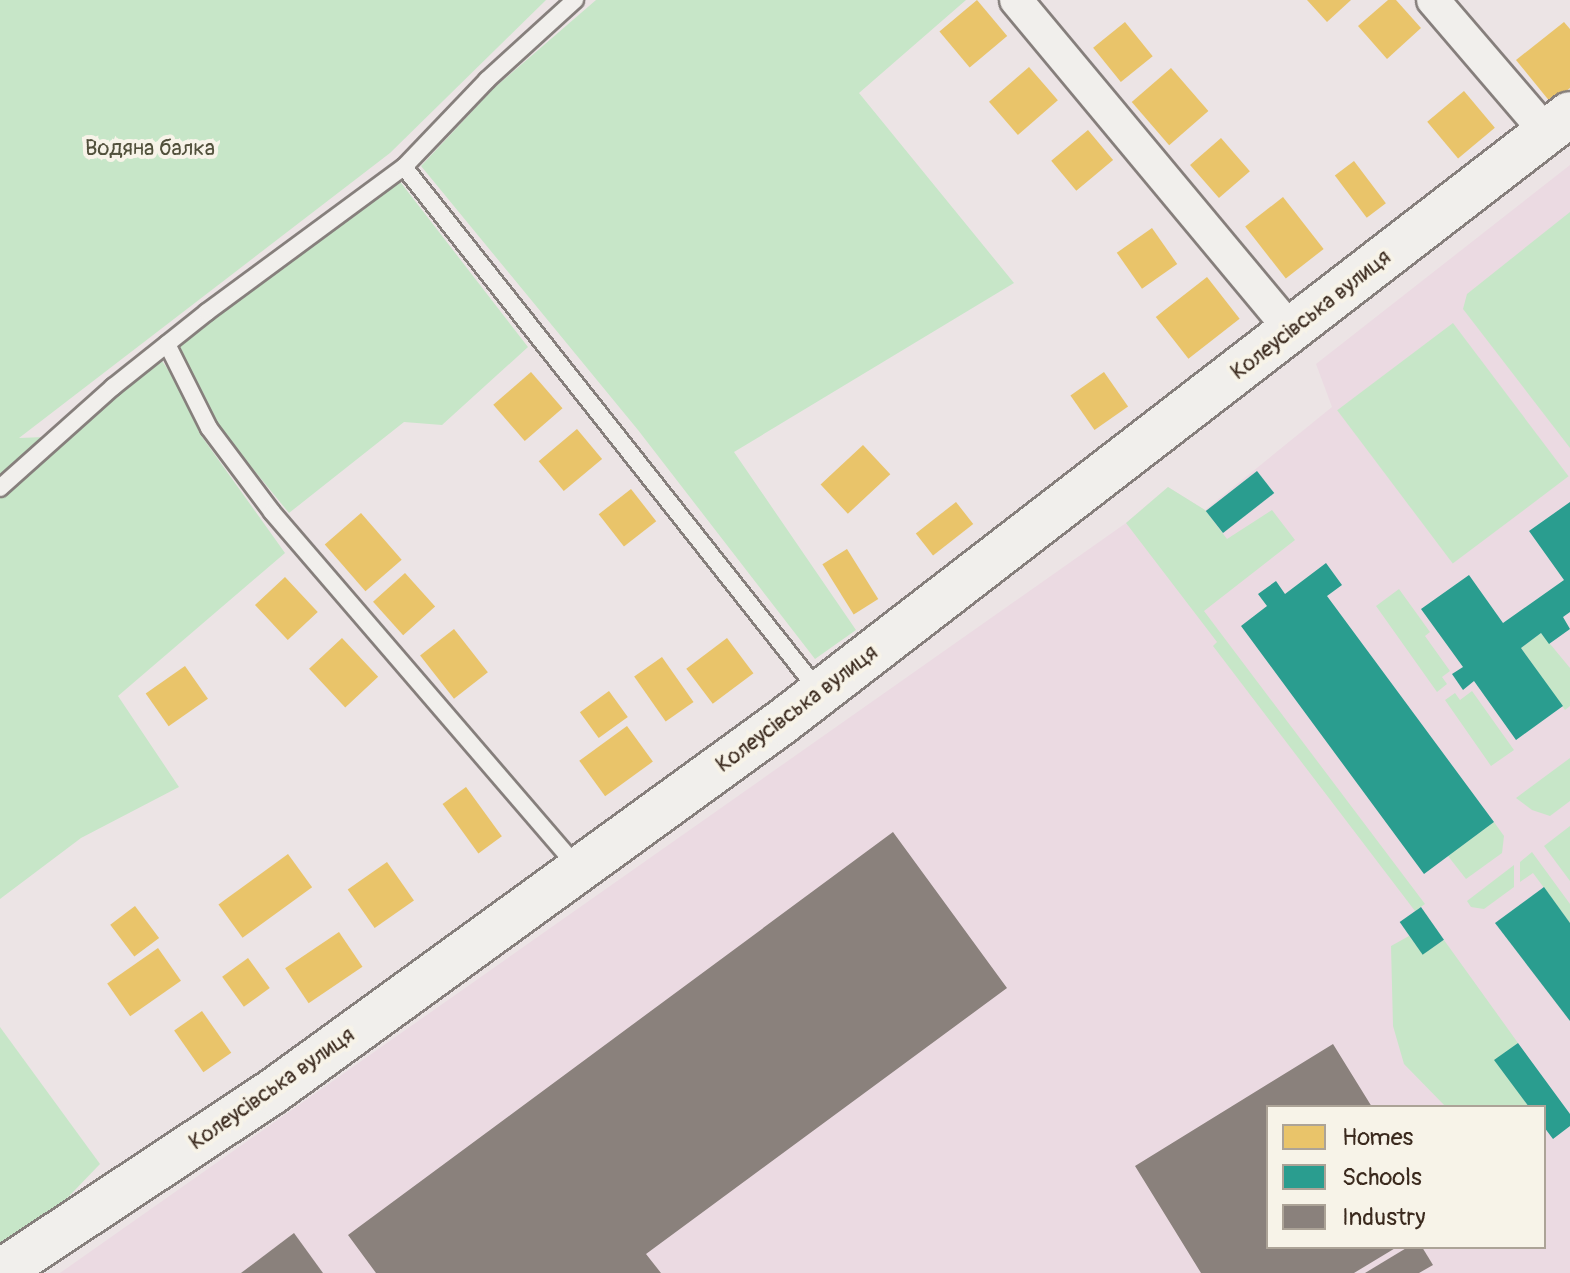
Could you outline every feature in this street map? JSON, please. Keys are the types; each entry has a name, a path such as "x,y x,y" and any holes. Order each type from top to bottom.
{"street":[{"path":"1016,0 1292,331"},
{"path":"1433,0 1558,123"},
{"name":"Колеусівська вулиця","path":"0,1272 272,1092 821,693 1558,123"}],"lane":[{"path":"0,488 167,344 404,167 487,80 575,0"},
{"path":"404,167 821,693"},
{"path":"167,344 209,428 272,512 579,869"}],"shaded area":[{"path":"1570,165 1570,1273 60,1273 1126,523 1168,487 1205,510 1332,407 1316,364"}],"green space":[{"name":"Водяна балка","path":"0,0 546,0 390,153 19,438 72,436 160,358 180,387 200,434 285,553 118,696 179,787 81,838 0,899"},
{"path":"596,0 966,0 859,93 1014,283 734,452 856,630 815,659 638,430 421,166 494,88"},
{"path":"398,179 528,347 442,425 404,422 289,513 213,420 179,344"},
{"path":"1570,212 1570,448 1463,309 1467,294"},
{"path":"1453,323 1569,476 1453,564 1337,410"},
{"path":"1168,487 1205,510 1227,539 1272,510 1295,540 1204,611 1425,904 1415,911 1213,646 1217,642 1126,523"},
{"path":"1399,589 1430,632 1425,636 1450,671 1442,677 1447,684 1437,692 1376,606"},
{"path":"1541,633 1570,668 1570,706 1565,710 1521,648"},
{"path":"1472,691 1514,750 1491,766 1445,700 1455,693 1460,700"},
{"path":"1570,758 1570,801 1550,816 1532,810 1516,798"},
{"path":"1494,822 1504,836 1502,853 1466,879 1448,856"},
{"path":"1570,826 1570,881 1544,846"},
{"path":"1532,852 1570,904 1570,923 1533,873 1520,882 1520,862"},
{"path":"1514,865 1514,887 1484,909 1471,907 1467,901"},
{"path":"1409,936 1423,954 1444,940 1518,1043 1495,1060 1528,1105 1444,1105 1404,1064 1393,1026 1391,946"},
{"path":"0,1027 100,1164 22,1245 0,1254"}],"building: Homes":[{"path":"977,0 1007,36 970,68 939,31"},
{"path":"1307,0 1351,0 1327,22"},
{"path":"1388,0 1396,0 1421,28 1387,59 1358,26"},
{"path":"1125,22 1153,56 1121,82 1093,48"},
{"path":"1564,22 1570,29 1570,88 1551,103 1516,60"},
{"path":"1029,67 1058,100 1018,135 989,102"},
{"path":"1171,68 1208,111 1169,145 1132,102"},
{"path":"1464,91 1495,128 1458,159 1427,122"},
{"path":"1088,130 1113,160 1076,191 1051,161"},
{"path":"1221,138 1250,171 1219,198 1190,165"},
{"path":"1354,161 1386,203 1367,218 1335,175"},
{"path":"1283,197 1324,249 1286,279 1245,227"},
{"path":"1152,228 1177,264 1142,289 1117,253"},
{"path":"1207,277 1240,319 1188,359 1156,317"},
{"path":"531,372 562,408 525,441 493,405"},
{"path":"1104,372 1128,406 1095,430 1070,396"},
{"path":"577,429 602,459 564,491 539,461"},
{"path":"863,445 890,474 848,514 821,485"},
{"path":"631,489 656,521 624,547 599,514"},
{"path":"956,502 973,524 933,555 916,533"},
{"path":"361,513 402,560 365,591 325,544"},
{"path":"847,549 878,599 854,614 822,564"},
{"path":"405,573 435,606 403,635 373,602"},
{"path":"285,577 318,612 288,640 255,605"},
{"path":"454,629 488,672 454,699 420,655"},
{"path":"342,638 378,677 345,707 309,669"},
{"path":"727,638 753,673 713,704 686,669"},
{"path":"662,657 694,702 666,722 634,677"},
{"path":"185,666 208,699 169,726 146,694"},
{"path":"609,691 628,717 599,738 580,712"},
{"path":"627,726 653,762 605,796 579,761"},
{"path":"466,787 502,836 478,853 443,804"},
{"path":"288,854 312,887 243,938 218,905"},
{"path":"387,862 414,901 375,928 348,890"},
{"path":"135,906 159,938 134,957 110,925"},
{"path":"339,932 362,967 309,1003 285,968"},
{"path":"158,948 181,981 130,1016 107,984"},
{"path":"248,958 270,988 244,1007 222,977"},
{"path":"202,1011 231,1053 203,1072 174,1031"}],"building: Schools":[{"path":"1257,471 1274,493 1223,533 1206,511"},
{"path":"1570,502 1570,612 1563,617 1570,629 1549,644 1541,633 1521,648 1563,706 1516,740 1474,681 1463,690 1452,674 1463,667 1421,609 1469,575 1503,623 1564,580 1529,531"},
{"path":"1326,563 1342,585 1327,596 1494,822 1424,874 1241,626 1267,606 1258,594 1276,581 1285,594"},
{"path":"1544,887 1570,923 1570,1021 1495,923"},
{"path":"1421,907 1444,940 1423,955 1400,922"},
{"path":"1518,1043 1570,1114 1570,1126 1553,1139 1546,1130 1546,1105 1528,1105 1494,1060"}],"building: Industry":[{"path":"893,832 1007,988 646,1254 661,1273 376,1273 348,1235"},
{"path":"1333,1044 1371,1105 1266,1105 1266,1249 1394,1249 1354,1273 1201,1273 1135,1166"},
{"path":"294,1233 323,1273 241,1273"},
{"path":"1405,1249 1423,1249 1433,1265 1419,1273 1365,1273"}]}
